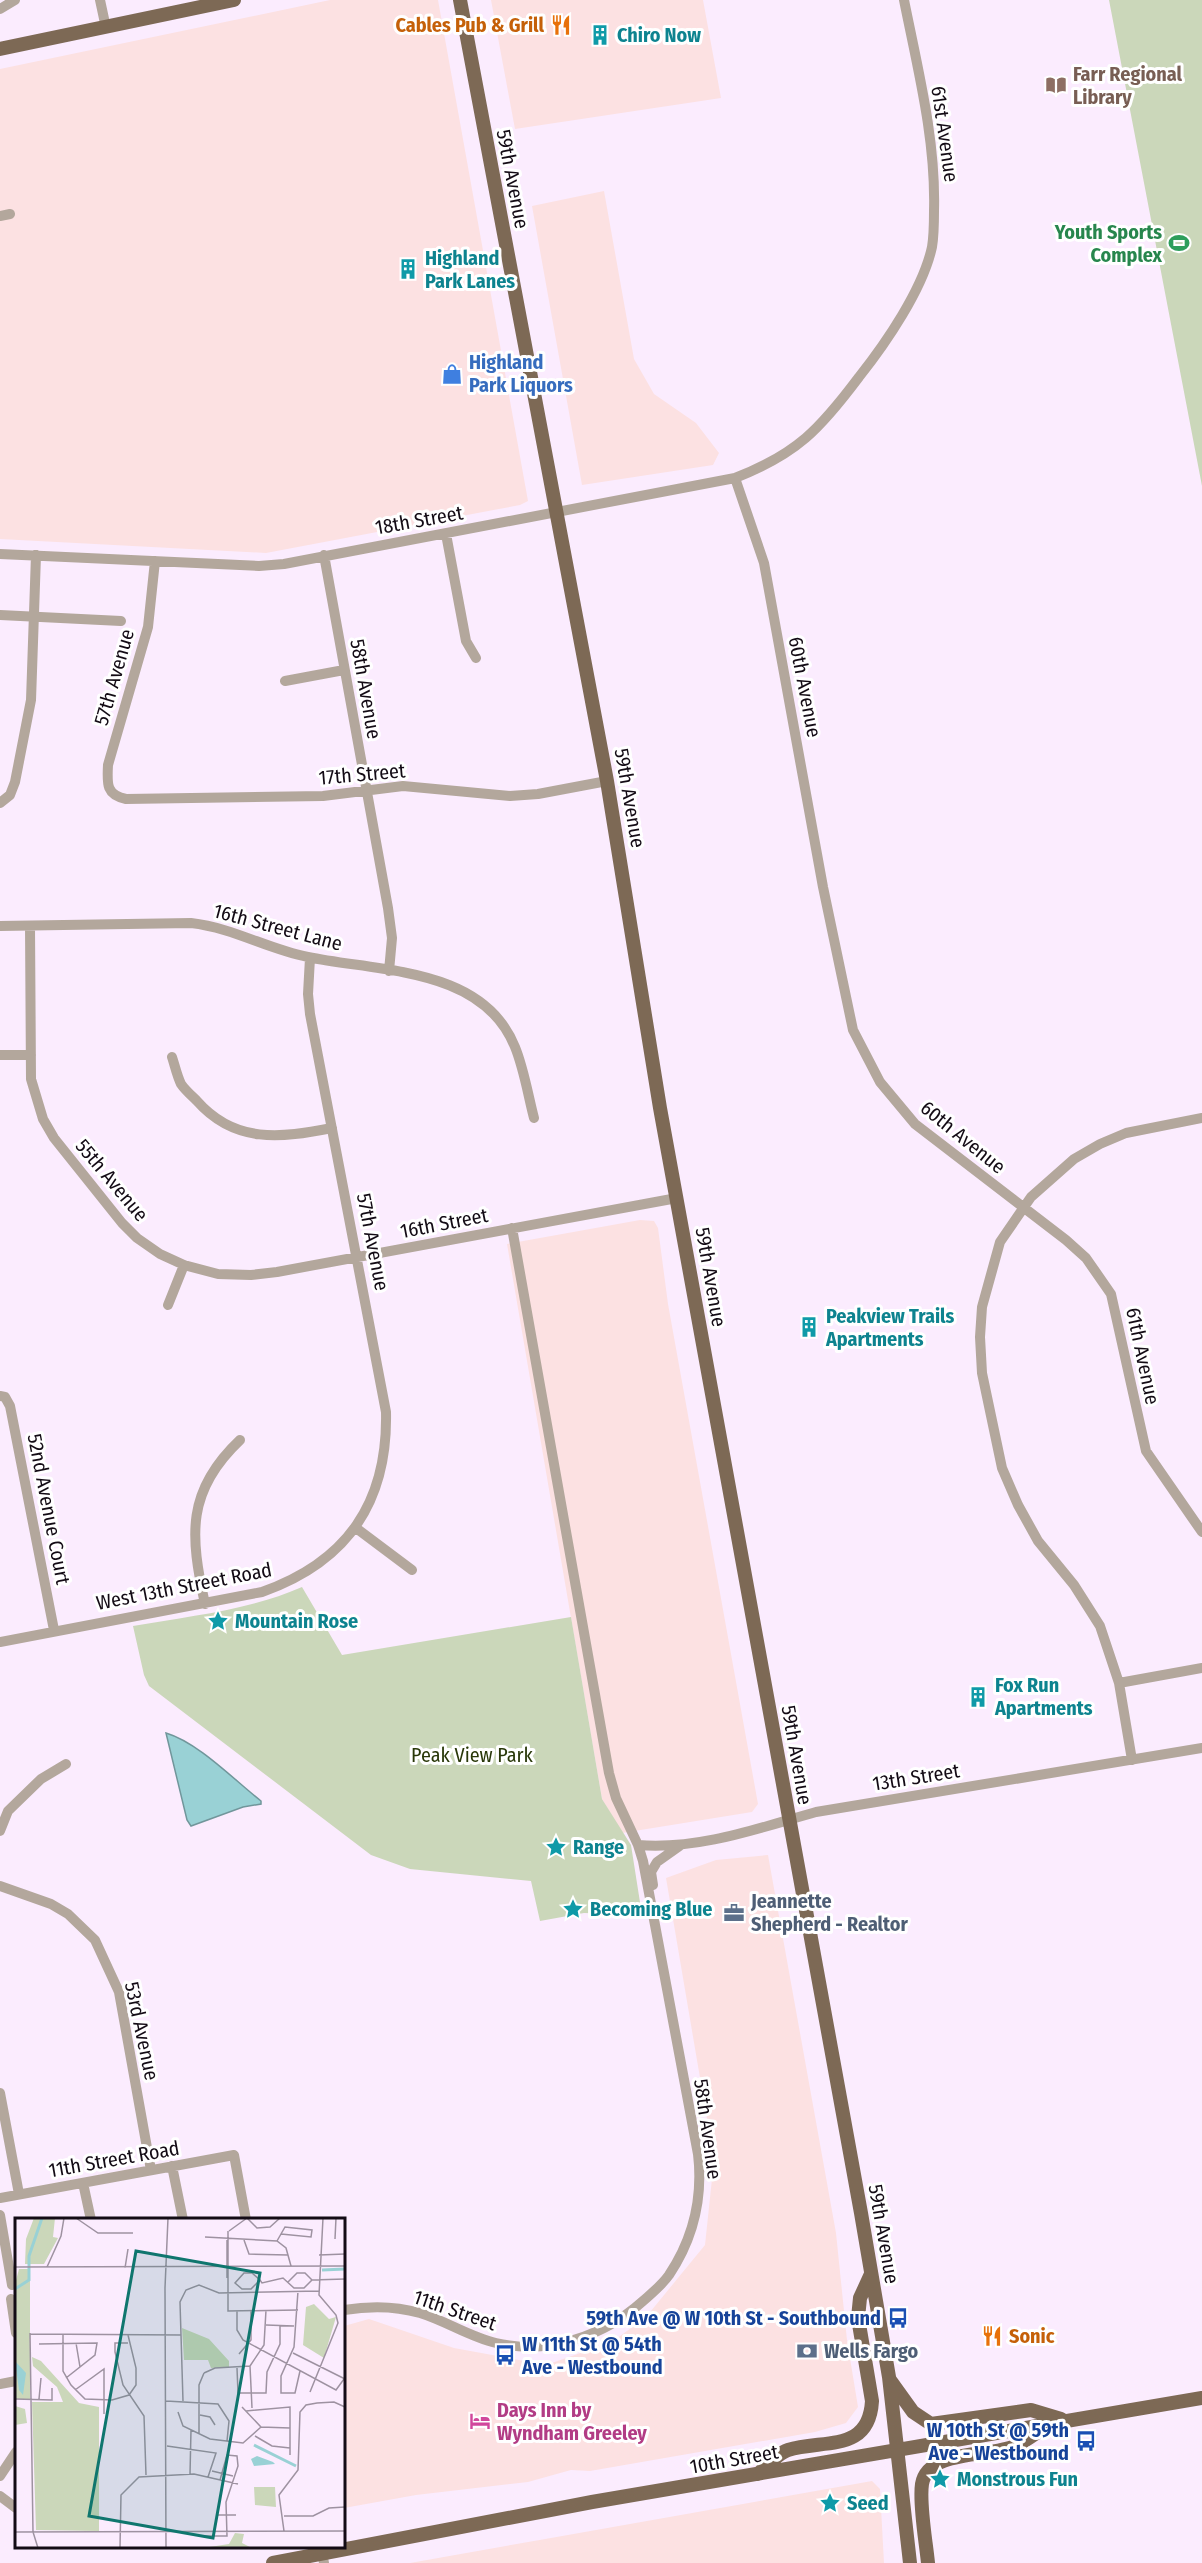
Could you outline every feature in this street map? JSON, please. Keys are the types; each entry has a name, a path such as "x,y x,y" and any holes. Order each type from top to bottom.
{"main road":[{"path":"0,49 234,0"},
{"name":"59th Avenue","path":"460,0 607,781 660,1108 872,2274 889,2377 910,2563"},
{"path":"757,2475 786,2451 848,2440 859,2435 866,2425 871,2414 872,2401 858,2318 860,2298 872,2274"},
{"path":"889,2377 913,2412 931,2424 1031,2410 1066,2420"},
{"name":"10th Street","path":"273,2563 298,2556 323,2554 592,2502 1202,2398"},
{"path":"928,2563 921,2486 927,2472 952,2458 1015,2447 1051,2423"}],"street":[{"path":"0,9 15,0"},
{"path":"100,0 106,28"},
{"name":"61st Avenue","path":"825,422 883,346 922,278 932,247 935,178 927,116 904,0"},
{"name":"18th Street","path":"0,554 259,566 284,564 735,478 767,466 795,448 825,422"},
{"name":"60th Avenue","path":"735,478 764,563 823,887 853,1030 880,1082 915,1124 1022,1208"},
{"path":"446,534 466,641 476,658"},
{"path":"0,803 10,795 15,782 31,700 36,555"},
{"name":"58th Avenue","path":"324,555 390,920 392,938 389,971"},
{"name":"57th Avenue","path":"119,798 111,794 108,765 148,627 155,561"},
{"path":"0,615 121,621"},
{"path":"285,681 344,670"},
{"name":"17th Street","path":"119,798 323,796 403,786 510,796 538,794 607,781"},
{"name":"16th Street Lane","path":"0,926 190,924 213,926 310,958 426,977 455,987 488,1008 509,1034 516,1048 534,1118"},
{"name":"55th Avenue","path":"30,926 31,1079 43,1119 54,1138 122,1223 137,1238 160,1254 184,1264"},
{"name":"57th Avenue","path":"310,958 308,994 310,1014 385,1403 387,1435 378,1483 356,1528"},
{"path":"0,1055 31,1055"},
{"path":"172,1057 182,1085 205,1111 230,1126 275,1137 293,1136 332,1128"},
{"path":"1132,1760 1119,1683 1100,1626 1074,1585 1038,1541 1018,1505 1002,1468 985,1383 980,1337 982,1307 1000,1242 1022,1208 1074,1160 1100,1144 1126,1133 1202,1118"},
{"name":"16th Street","path":"184,1264 218,1274 251,1275 676,1198"},
{"name":"61th Avenue","path":"1022,1208 1066,1240 1086,1258 1111,1294 1146,1451 1202,1532"},
{"name":"58th Avenue","path":"512,1228 609,1773 616,1798 638,1845 655,1920 698,2154 699,2196 687,2240 668,2276 622,2319"},
{"path":"168,1305 184,1264"},
{"name":"52nd Avenue Court","path":"2,1396 10,1406 54,1630"},
{"path":"205,1604 194,1550 194,1525 198,1501 208,1478 222,1457 240,1440"},
{"path":"356,1528 412,1570"},
{"name":"West 13th Street Road","path":"0,1642 54,1630 262,1593 297,1579 333,1554 356,1528"},
{"path":"1119,1683 1202,1668"},
{"name":"13th Street","path":"638,1845 683,1844 756,1831 816,1812 1202,1748"},
{"path":"0,1831 8,1811 42,1779 66,1764"},
{"name":"58th Avenue","path":"655,1920 657,1911 651,1872 657,1862 683,1844"},
{"name":"53rd Avenue","path":"0,1886 51,1904 68,1914 95,1940 119,1992 151,2170"},
{"path":"0,2092 19,2194"},
{"name":"11th Street Road","path":"0,2198 234,2155 246,2218"},
{"path":"172,2166 183,2218"},
{"path":"83,2183 91,2218"},
{"path":"0,2215 12,2285"},
{"path":"11,2299 15,2326"},
{"name":"11th Street","path":"345,2310 377,2307 417,2313 496,2343 514,2346 555,2345 575,2341 605,2329 622,2319"},
{"path":"0,2384 15,2381"},
{"path":"0,2476 15,2454"},
{"path":"0,2496 15,2507"}],"shaded area":[{"path":"330,0 438,0 528,501 520,505 266,553 0,539 0,69"},
{"path":"491,0 703,0 721,98 515,129"},
{"path":"604,191 634,359 654,394 696,423 719,453 713,465 582,485 532,206"},
{"path":"640,1220 654,1221 658,1228 668,1304 758,1804 752,1812 622,1833 602,1799 507,1244"},
{"path":"166,1733 203,1753 261,1801 261,1804 243,1807 191,1826 187,1820"},
{"path":"768,1855 836,2233 847,2340 858,2407 846,2423 815,2432 590,2471 571,2470 528,2482 416,2495 345,2508 345,2326 369,2319 454,2348 546,2365 612,2342 646,2317 705,2245 714,2160 666,1878 716,1860"},
{"path":"872,2481 880,2489 884,2563 410,2563"}],"green space":[{"name":"Youth Sports Complex","path":"1109,0 1202,0 1202,486"},
{"name":"Peak View Park","path":"302,1587 342,1655 571,1617 602,1799 631,1845 642,1915 584,1913 540,1921 531,1881 410,1869 371,1855 149,1686 144,1675 133,1626 241,1607"}],"place":[{"name":"Cables Pub & Grill","path":"561,25"},
{"name":"Chiro Now","path":"600,35"},
{"name":"Farr Regional Library","path":"1056,85"},
{"name":"Youth Sports Complex","path":"1179,243"},
{"name":"Highland Park Lanes","path":"408,269"},
{"name":"Highland Park Liquors","path":"452,374"},
{"name":"Peakview Trails Apartments","path":"809,1327"},
{"name":"Mountain Rose","path":"218,1621"},
{"name":"Fox Run Apartments","path":"978,1697"},
{"name":"Range","path":"556,1847"},
{"name":"Becoming Blue","path":"573,1909"},
{"name":"Jeannette Shepherd - Realtor","path":"734,1913"},
{"name":"59th Ave @ W 10th St - Southbound","path":"898,2318"},
{"name":"Sonic","path":"992,2336"},
{"name":"Wells Fargo","path":"807,2351"},
{"name":"W 11th St @ 54th Ave - Westbound","path":"505,2355"},
{"name":"Days Inn by Wyndham Greeley","path":"480,2421"},
{"name":"W 10th St @ 59th Ave - Westbound","path":"1086,2441"},
{"name":"Monstrous Fun","path":"940,2479"},
{"name":"Seed","path":"830,2503"}]}
